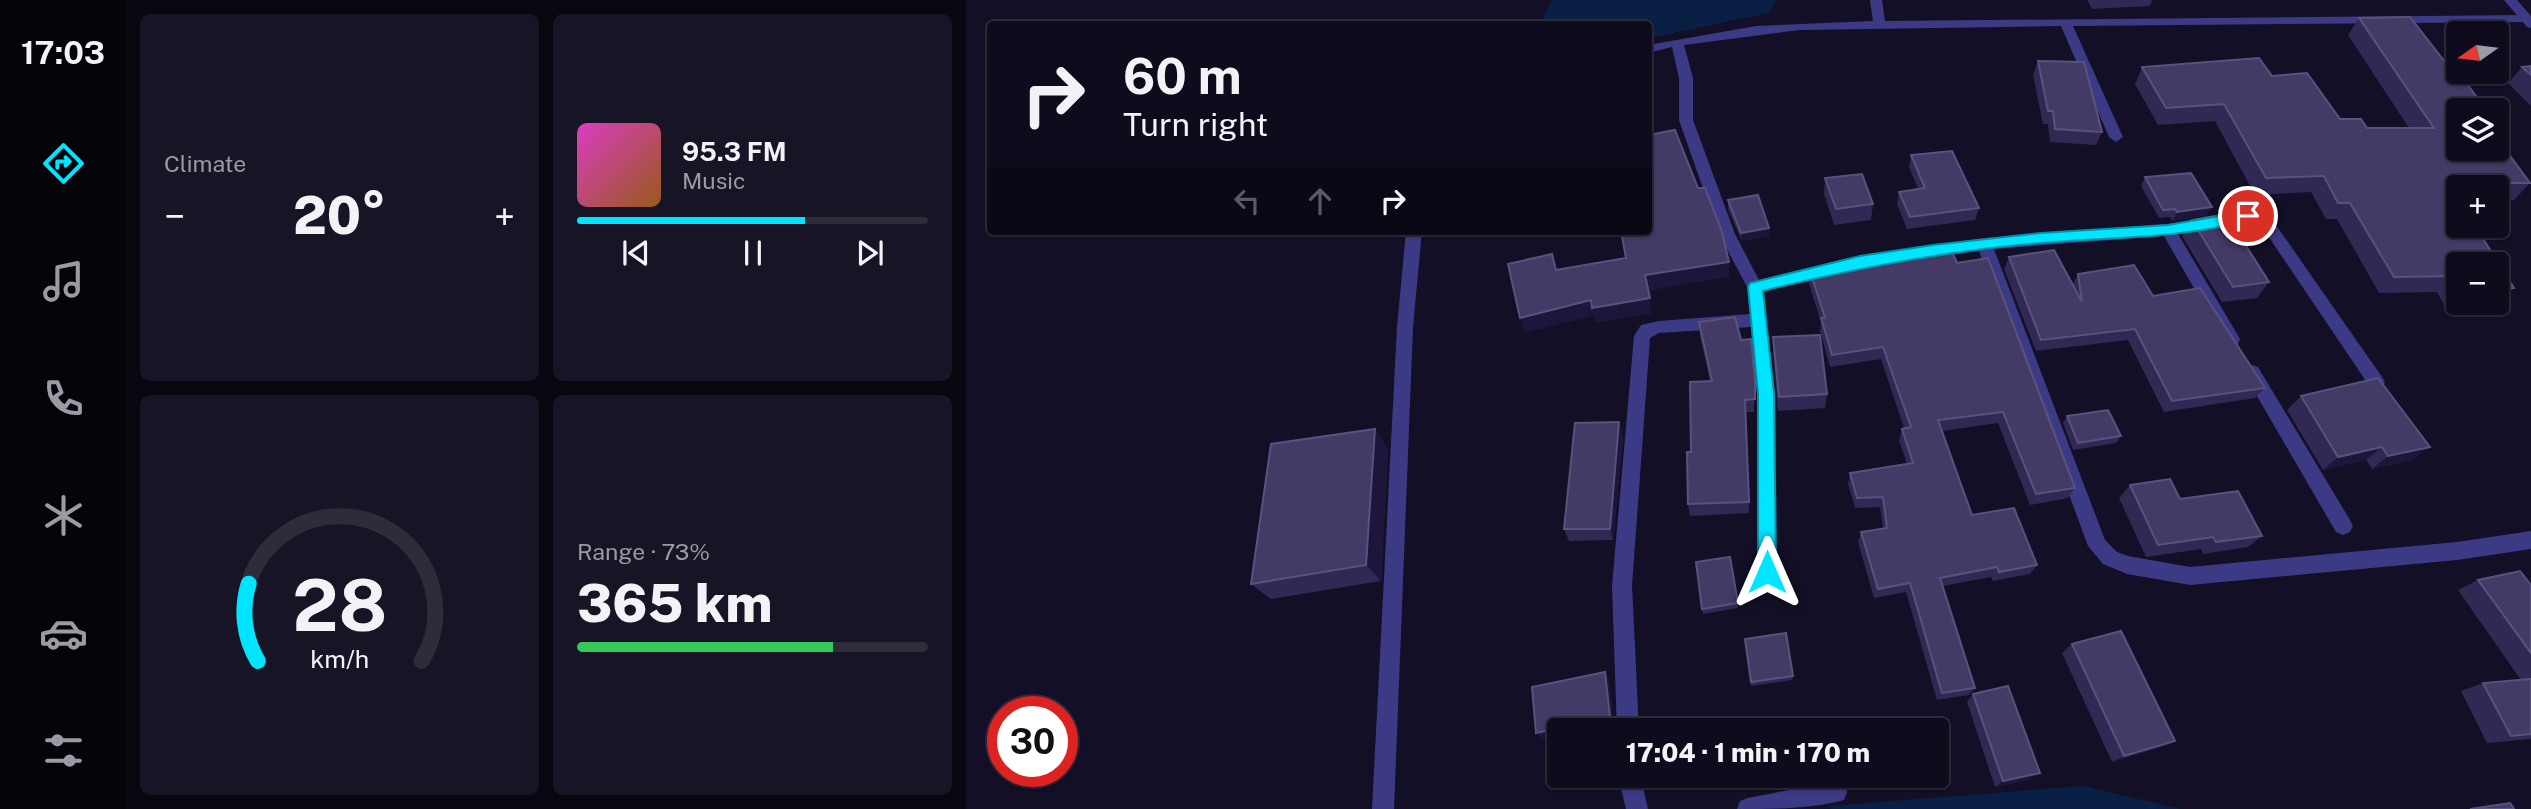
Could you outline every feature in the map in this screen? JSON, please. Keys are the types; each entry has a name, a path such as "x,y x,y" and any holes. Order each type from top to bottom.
{"street":[{"path":"1876,0 1879,23"},
{"path":"2510,0 2529,21"},
{"path":"1652,48 1760,29 1879,23 2529,21"},
{"path":"2065,22 2116,137"},
{"path":"1677,42 1686,78 1686,120 1727,234 1755,287 1766,394 1767,572"},
{"path":"1755,287 1860,262 1984,244 2168,230 2248,216 2261,219 2271,229 2376,382"},
{"path":"2168,230 2343,526"},
{"path":"1383,809 1405,327 1413,235"},
{"path":"1984,244 2098,546 2110,558 2127,565 2190,576 2457,551 2531,540"},
{"path":"1628,718 1622,586 1642,335 1647,330 1659,327 1759,320"},
{"path":"1632,788 1637,809"},
{"path":"1748,809 1836,792"}],"water":[{"path":"1552,0 1776,0 1769,13 1652,37 1652,21 1542,21"},
{"path":"2083,786 2181,809 1831,809 1830,806"}],"building":[{"path":"2410,17 2446,63 2446,84 2467,84 2477,98 2446,98 2446,161 2509,161 2509,154 2530,183 2509,183 2509,175 2446,175 2446,238 2483,238 2491,252 2446,252 2446,276 2394,277 2350,203 2338,203 2324,176 2266,178 2224,104 2166,108 2142,67 2259,58 2272,76 2307,73 2340,119 2361,119 2367,128 2434,128 2359,18"},
{"path":"2038,61 2084,62 2102,132 2055,129 2053,111 2048,111"},
{"path":"2531,66 2531,75 2522,67"},
{"path":"1675,130 1698,188 1705,188 1721,229 1729,262 1645,275 1650,298 1592,308 1591,300 1520,318 1508,264 1552,254 1556,270 1626,258 1622,235 1652,235 1652,134"},
{"path":"1952,151 1979,208 1910,217 1899,192 1925,188 1911,155"},
{"path":"2191,173 2212,207 2177,212 2175,209 2163,210 2145,177"},
{"path":"1862,174 1873,204 1836,209 1825,178"},
{"path":"1758,195 1769,228 1741,233 1728,200"},
{"path":"2226,214 2269,282 2233,287 2192,220"},
{"path":"1951,249 1957,263 1988,258 2075,488 2036,494 2003,412 1938,420 1972,515 2014,508 2037,565 1999,572 1997,567 1940,578 1975,688 1942,693 1910,583 1878,589 1861,532 1887,528 1883,497 1857,498 1850,473 1913,463 1902,429 1911,427 1883,347 1832,355 1821,318 1825,318 1810,271 1840,266 1841,270 1905,261 1903,255"},
{"path":"2054,250 2082,302 2078,274 2134,265 2153,296 2200,288 2265,388 2172,401 2135,329 2041,340 2009,257"},
{"path":"1735,317 1741,340 1751,339 1755,381 1755,399 1745,400 1749,502 1688,504 1687,452 1691,452 1690,382 1712,381 1699,322"},
{"path":"1820,335 1827,394 1779,397 1773,337"},
{"path":"2378,378 2430,447 2388,456 2382,447 2338,457 2301,396"},
{"path":"2108,410 2121,436 2078,443 2067,416"},
{"path":"1619,422 1610,529 1564,529 1575,423"},
{"path":"1375,429 1366,565 1251,584 1271,444"},
{"path":"2170,479 2180,499 2238,491 2262,536 2216,542 2213,537 2158,545 2130,485"},
{"path":"1730,557 1738,603 1702,609 1696,562"},
{"path":"2520,571 2531,585 2531,653 2478,580"},
{"path":"2121,631 2175,741 2124,756 2072,644"},
{"path":"1786,633 1793,676 1751,682 1745,639"},
{"path":"1605,672 1610,717 1547,718 1547,731 1536,733 1532,687"},
{"path":"2531,679 2531,734 2511,736 2483,683"},
{"path":"2008,686 2040,773 2003,781 1973,694"},
{"path":"2510,803 2514,809 2470,809"}],"route":[{"path":"1767,572 1766,394 1755,287 1860,262 1933,251 2041,238 2168,230 2248,216"}]}
